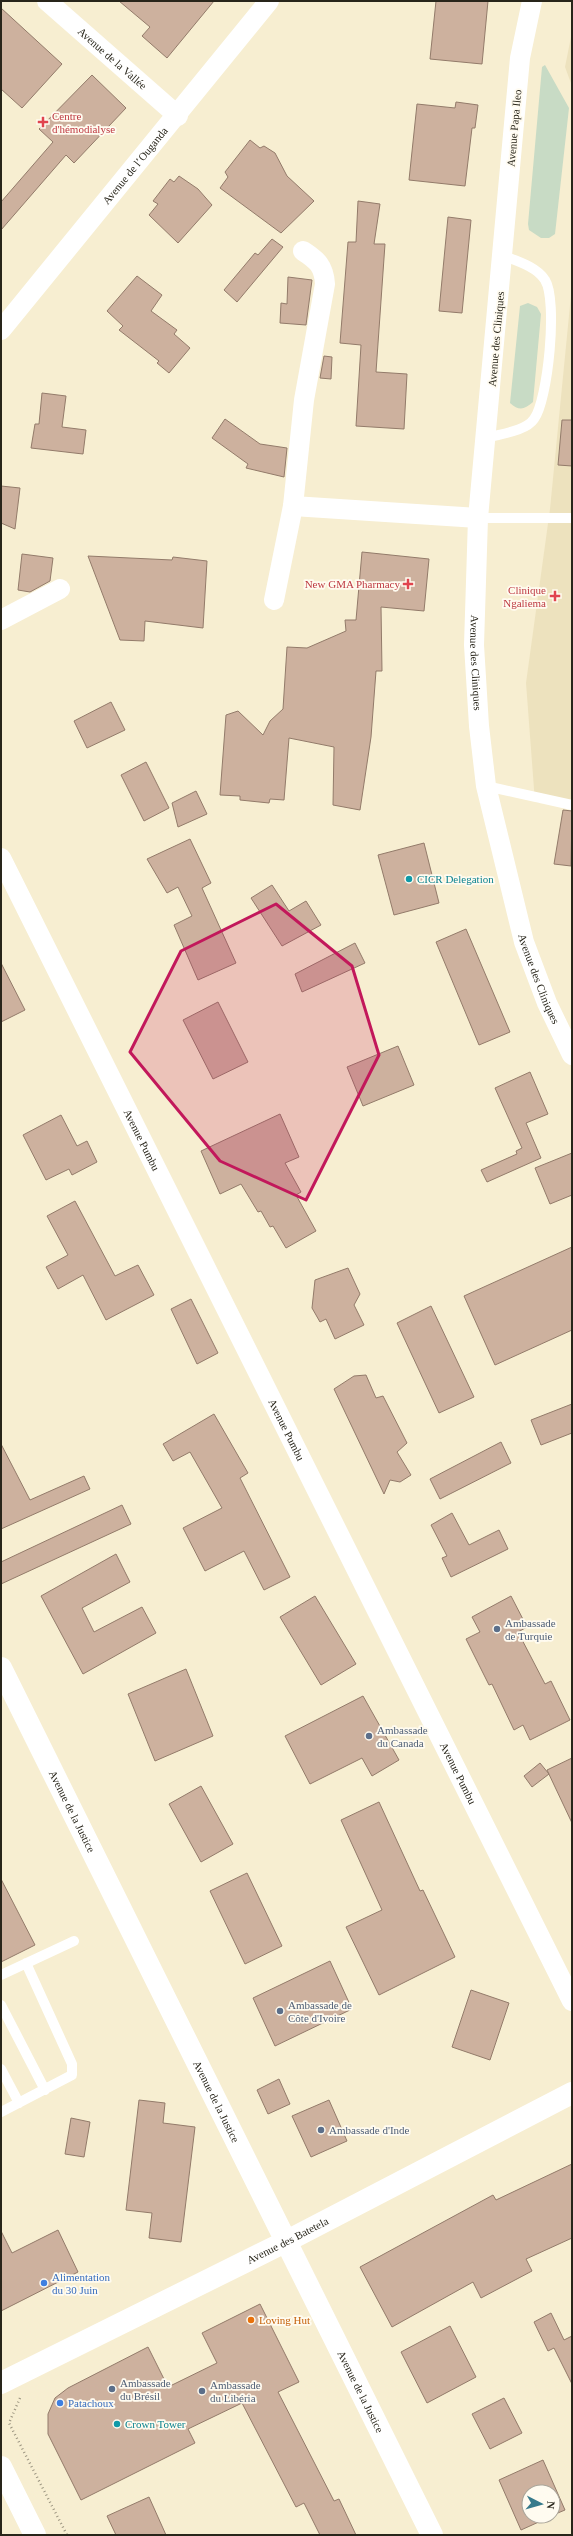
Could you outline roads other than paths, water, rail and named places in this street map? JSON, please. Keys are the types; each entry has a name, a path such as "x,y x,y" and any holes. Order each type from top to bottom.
{"main road":[{"name":"Avenue de la Justice","path":"1,1668 285,2242 432,2535"},
{"name":"Avenue des Batetela","path":"1,2382 285,2242 572,2093"},
{"path":"1,2467 35,2535"}],"street":[{"name":"Avenue de la Vallée","path":"47,1 178,116"},
{"name":"Avenue de l’Ouganda","path":"1,330 46,272 178,116 269,1"},
{"name":"Avenue Papa Ileo","path":"504,256 520,58 532,1"},
{"path":"274,600 293,506 304,400 325,284 325,272 318,261 303,251"},
{"name":"Avenue des Cliniques","path":"504,256 478,518 474,645 479,726 486,786 524,942 547,1003 571,1049"},
{"path":"293,506 478,518"},
{"path":"1,620 60,589"},
{"name":"Avenue Pumbu","path":"1,858 572,2001"}],"lane":[{"path":"486,438 521,427 534,420 542,403 552,319 551,295 545,279 531,267 504,256"},
{"path":"478,518 572,518"},
{"path":"486,786 572,804"},
{"path":"1,1975 74,1941"},
{"path":"1,2112 72,2075 72,2064 26,1963"},
{"path":"1,2005 45,2090"},
{"path":"1,2069 19,2103"}],"place":[{"name":"Centre d'hémodialyse","path":"43,122"},
{"name":"New GMA Pharmacy","path":"408,584"},
{"name":"Clinique Ngaliema","path":"555,596"},
{"name":"CICR Delegation","path":"409,879"},
{"name":"Ambassade de Turquie","path":"497,1629"},
{"name":"Ambassade du Canada","path":"369,1736"},
{"name":"Ambassade de Côte d'Ivoire","path":"280,2011"},
{"name":"Ambassade d'Inde","path":"321,2130"},
{"name":"Alimentation du 30 Juin","path":"44,2283"},
{"name":"Loving Hut","path":"251,2320"},
{"name":"Ambassade du Brésil","path":"112,2389"},
{"name":"Ambassade du Libéria","path":"202,2391"},
{"name":"Patachoux","path":"60,2403"},
{"name":"Crown Tower","path":"117,2424"}]}
